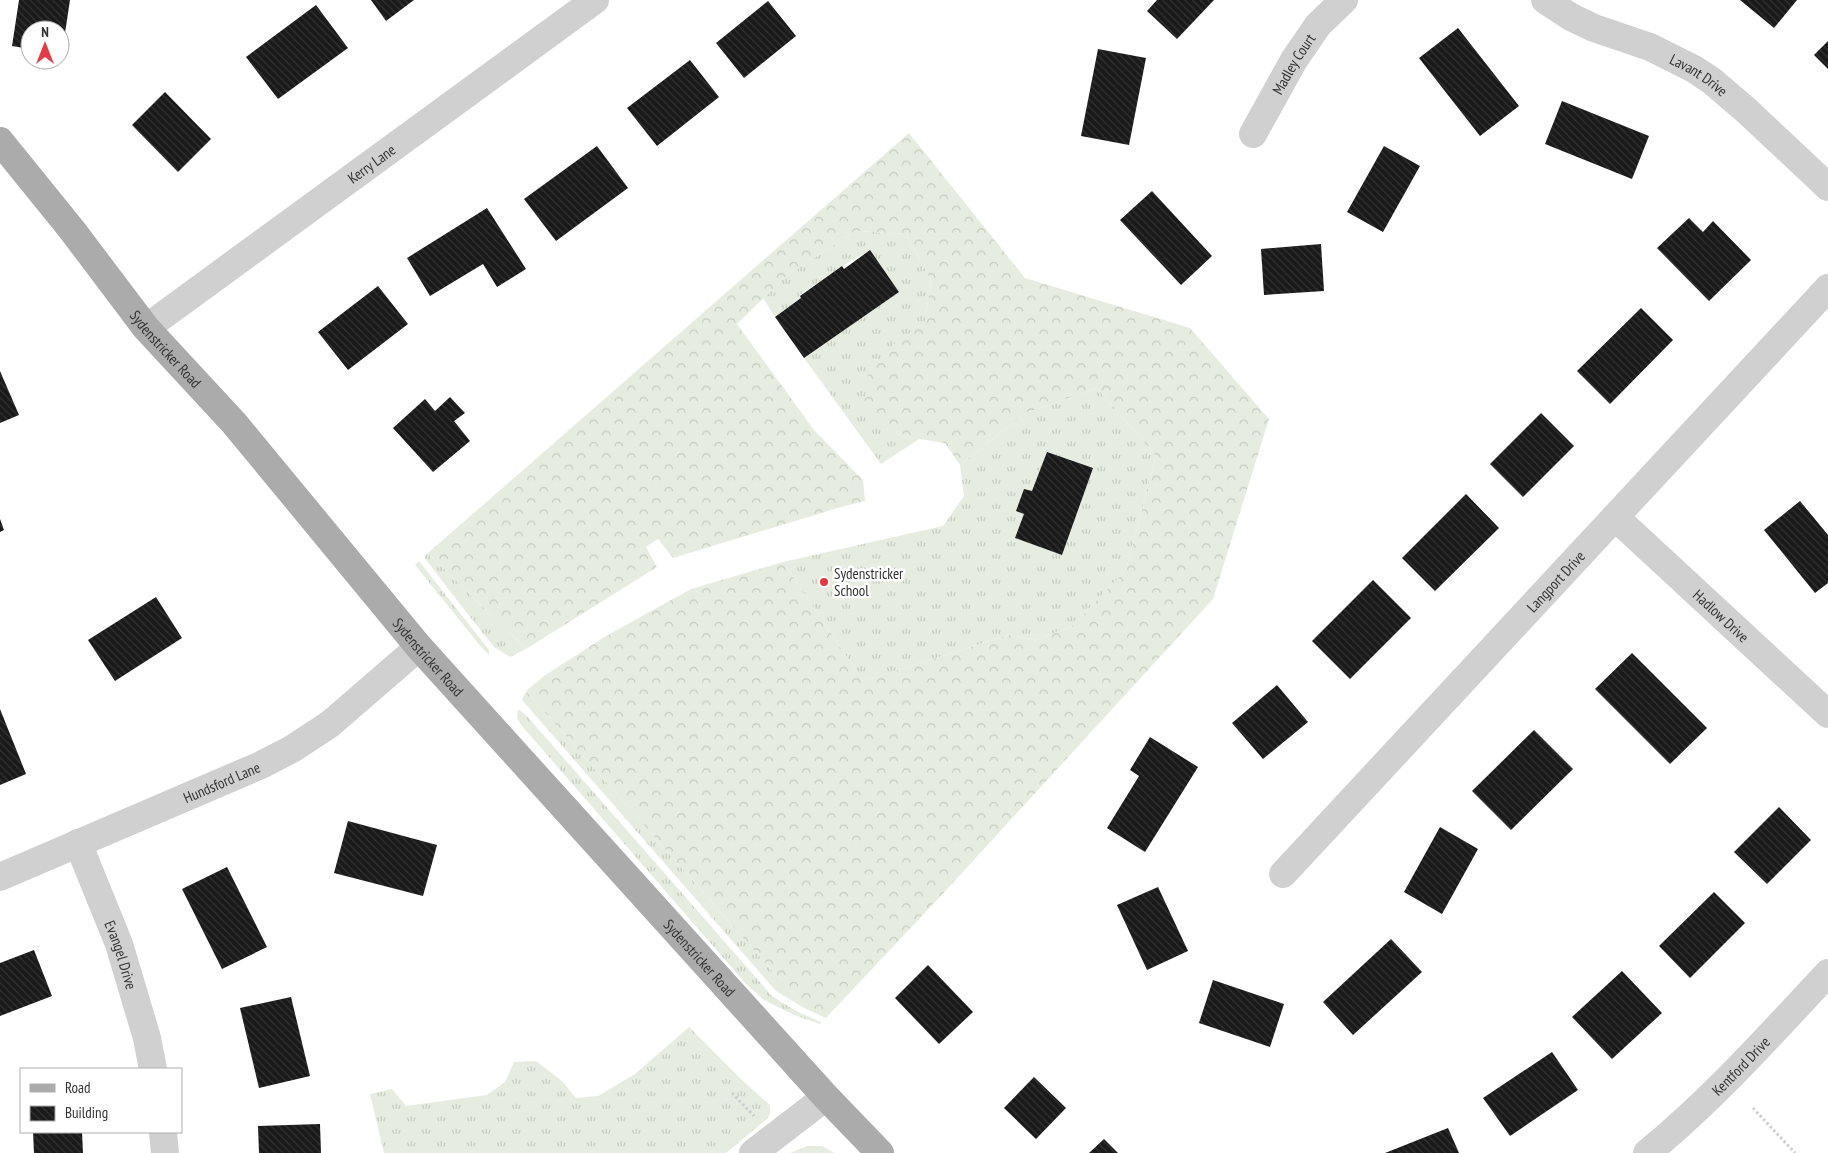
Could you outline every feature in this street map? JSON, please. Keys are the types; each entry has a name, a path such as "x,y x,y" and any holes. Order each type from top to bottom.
{"main road":[{"name":"Sydenstricker Road","path":"0,141 72,230 146,328 234,424 418,647 826,1097 880,1153"}],"street":[{"name":"Kerry Lane","path":"146,328 595,0"},
{"name":"Madley Court","path":"1253,134 1294,60 1318,24 1344,0"},
{"name":"Lavant Drive","path":"1545,0 1571,18 1650,47 1694,69 1712,81 1747,111 1828,187"},
{"name":"Langport Drive","path":"1283,874 1828,288"},
{"name":"Hadlow Drive","path":"1615,517 1828,714"},
{"name":"Hundsford Lane","path":"0,877 261,765 292,749 330,724 362,698 418,647"},
{"name":"Evangel Drive","path":"78,844 119,944 147,1038 153,1068"},
{"name":"Kentford Drive","path":"1647,1153 1674,1131 1722,1086 1828,973"},
{"path":"753,1153 826,1097"},
{"path":"163,1133 165,1153"}],"path":[{"path":"732,1092 755,1118"},
{"path":"1753,1108 1795,1153"}],"green space":[{"name":"Sydenstricker School","path":"909,133 1025,278 1190,328 1269,419 1213,599 950,886 826,1018 806,1009 526,691 544,676 606,636 691,589 783,562 863,681 1009,635 1036,640 1072,626 1126,570 1156,456 1097,388 1026,413 960,465 945,443 919,439 885,429 864,405 868,372 893,345 925,323 931,280 906,234 855,231 785,277 737,324 814,430 863,480 865,501 673,558 658,539 646,547 657,567 526,649 428,553"},
{"path":"855,231 906,234 931,280 925,323 893,345 885,429 919,439 881,464 804,358 899,292 869,251 842,266 800,295 801,298 775,317 763,298 785,277"},
{"path":"1097,388 1156,456 1126,570 1072,626 1036,640 1009,635 863,681 783,562 943,526 964,496 960,465 1026,413"},
{"path":"428,553 526,649 510,657 494,647 424,557"},
{"path":"419,561 489,650 489,655 415,565"},
{"path":"526,691 806,1009 776,991 522,700"},
{"path":"518,709 526,715 772,996 796,1011 821,1022 820,1024 794,1015 764,1000 746,984 522,726 517,718"},
{"path":"689,1027 770,1105 770,1113 767,1119 726,1153 384,1153 370,1094 392,1089 406,1106 487,1095 505,1082 514,1062 536,1061 562,1081 576,1098 598,1096 635,1074"},
{"path":"807,1146 822,1146 834,1153 790,1153"}],"building":[{"path":"19,0 70,0 67,20 20,20 20,47 12,46"},
{"path":"371,0 414,0 386,21"},
{"path":"1157,0 1214,0 1177,39 1147,11"},
{"path":"1740,0 1797,0 1774,28"},
{"path":"768,1 796,36 744,78 716,43"},
{"path":"316,5 348,48 278,99 246,57"},
{"path":"1458,28 1519,106 1480,136 1419,58"},
{"path":"1828,41 1828,69 1814,55"},
{"path":"1098,49 1146,58 1129,145 1081,136"},
{"path":"690,60 719,97 657,146 627,108"},
{"path":"165,92 211,139 178,172 132,125"},
{"path":"1562,101 1649,136 1632,179 1545,144"},
{"path":"597,146 628,188 556,241 524,199"},
{"path":"1384,146 1420,166 1383,232 1347,212"},
{"path":"1152,191 1212,256 1181,285 1120,220"},
{"path":"487,208 526,269 497,287 483,264 430,296 407,258"},
{"path":"1689,218 1703,232 1713,221 1751,260 1709,301 1657,248"},
{"path":"1321,244 1324,291 1264,295 1261,249"},
{"path":"870,250 899,292 804,358 775,317 801,298 800,296 842,266 844,269"},
{"path":"378,286 408,324 348,370 318,332"},
{"path":"1641,308 1673,340 1610,404 1577,371"},
{"path":"0,371 19,415 0,423"},
{"path":"450,397 465,413 454,421 470,441 433,472 393,428 425,399 435,411"},
{"path":"1541,413 1574,446 1523,497 1490,464"},
{"path":"1047,452 1093,468 1062,555 1015,538 1024,514 1016,511 1024,489 1032,491"},
{"path":"1466,494 1499,528 1435,591 1402,558"},
{"path":"1800,501 1828,535 1828,583 1815,593 1764,530"},
{"path":"0,519 4,530 0,532"},
{"path":"1373,580 1411,618 1350,679 1312,641"},
{"path":"156,597 182,638 115,681 88,640"},
{"path":"1632,653 1707,728 1670,764 1595,689"},
{"path":"1277,685 1308,722 1263,759 1232,723"},
{"path":"0,709 26,774 0,785"},
{"path":"1534,730 1573,769 1511,830 1472,791"},
{"path":"1150,737 1198,767 1145,852 1107,828 1139,776 1130,770"},
{"path":"1779,807 1811,840 1767,884 1734,852"},
{"path":"348,821 437,845 423,896 334,873"},
{"path":"1440,827 1478,849 1442,914 1404,892"},
{"path":"227,867 267,947 222,969 182,889"},
{"path":"1158,887 1188,951 1147,970 1117,905"},
{"path":"1714,892 1745,923 1690,978 1659,946"},
{"path":"1391,939 1422,972 1353,1035 1323,1002"},
{"path":"34,950 52,996 0,1016 0,963"},
{"path":"928,965 973,1012 939,1044 895,998"},
{"path":"1622,971 1662,1013 1612,1059 1572,1017"},
{"path":"1213,980 1284,1004 1270,1047 1199,1023"},
{"path":"291,997 310,1076 259,1088 240,1008"},
{"path":"1552,1052 1578,1090 1510,1136 1483,1098"},
{"path":"1034,1077 1066,1108 1036,1139 1004,1108"},
{"path":"320,1124 321,1153 259,1153 258,1126"},
{"path":"1448,1128 1459,1153 1385,1153"},
{"path":"33,1133 82,1133 83,1153 34,1153"},
{"path":"1104,1139 1118,1153 1089,1153"}],"place":[{"name":"Sydenstricker School","path":"824,582"}]}
